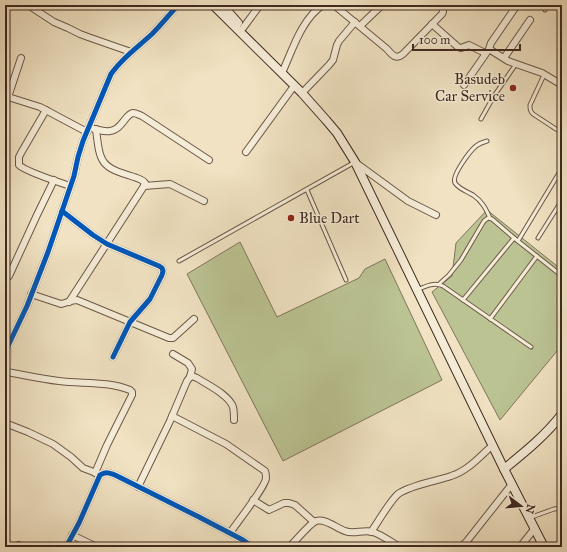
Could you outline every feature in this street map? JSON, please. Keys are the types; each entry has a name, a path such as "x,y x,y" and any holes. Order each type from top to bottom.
{"main road":[{"path":"210,5 260,55 269,60"},
{"path":"214,5 302,93 337,133 355,162 504,469 544,547"},
{"path":"218,5 269,60"},
{"path":"222,5 265,50 269,60"},
{"path":"504,469 559,423 562,414"}],"street":[{"path":"28,5 54,22 80,34 131,52"},
{"path":"66,547 79,523 98,474 107,445 132,395 132,392 130,390 106,384 59,381 6,374 8,365 8,346 27,306 48,252 76,168 78,157 111,74 131,52 152,34 178,5"},
{"path":"243,28 260,5"},
{"path":"282,73 301,30 310,17 323,5"},
{"path":"334,5 397,58 400,57 443,12 442,5"},
{"path":"302,93 329,65 335,56 339,41 382,5"},
{"path":"464,86 516,5"},
{"path":"504,58 530,20"},
{"path":"432,24 458,47 469,45 487,51 516,64 525,66 561,83"},
{"path":"21,58 6,97 40,107 88,130 96,129 111,131 120,126 130,114 137,114 209,160"},
{"path":"246,152 294,86"},
{"path":"46,110 19,157 18,162 21,167 70,186"},
{"path":"69,302 145,183 142,179 120,173 106,165 99,149 96,129"},
{"path":"355,162 408,201 436,215"},
{"path":"9,276 54,180"},
{"path":"144,186 170,184 204,201"},
{"path":"62,211 107,244 159,266 163,270 150,299 130,322 113,357"},
{"path":"32,294 61,304 76,300 173,338 194,319"},
{"path":"138,487 190,377 192,369 188,363 173,354"},
{"path":"190,377 192,376 197,378 226,397 234,408 234,420"},
{"path":"172,416 226,444 265,472 265,481 230,533"},
{"path":"5,423 53,444 83,468 98,474 108,472 230,533 253,547"},
{"path":"371,532 393,500 399,494 408,489 458,474 493,445"},
{"path":"461,547 512,484"},
{"path":"253,500 269,510 284,503 295,505 314,522"},
{"path":"289,547 314,522 320,520 346,532 371,532 400,547"},
{"path":"520,547 535,528"},
{"path":"72,535 97,547"}],"lane":[{"path":"545,10 548,5"},
{"path":"480,119 516,64"},
{"path":"544,75 530,105 531,112 562,132"},
{"path":"487,141 477,145 467,156 456,175 454,180 455,184 481,202 490,218 562,276"},
{"path":"179,261 355,162"},
{"path":"518,241 562,168"},
{"path":"558,176 562,179"},
{"path":"307,190 346,280"},
{"path":"538,238 562,200"},
{"path":"417,290 429,285 439,284 461,260 485,219 490,218"},
{"path":"463,300 514,238"},
{"path":"490,319 537,256"},
{"path":"439,284 531,347"},
{"path":"529,518 554,509 562,508"}],"green space":[{"path":"487,210 562,270 562,345 500,420 432,292 452,276 456,243"},
{"path":"240,242 277,317 359,278 365,269 385,259 442,380 283,461 187,274"}],"cycle path":[{"path":"5,375 7,368 8,346 27,306 48,252 74,176 83,141 111,74 125,58 155,31 178,5"},
{"path":"62,211 107,244 162,268 162,275 150,299 130,322 113,357"},
{"path":"66,547 79,523 100,475 106,473 115,475 199,517 243,540 253,547"}],"place":[{"name":"Basudeb Car Service","path":"513,88"},
{"name":"Blue Dart","path":"291,218"}]}
